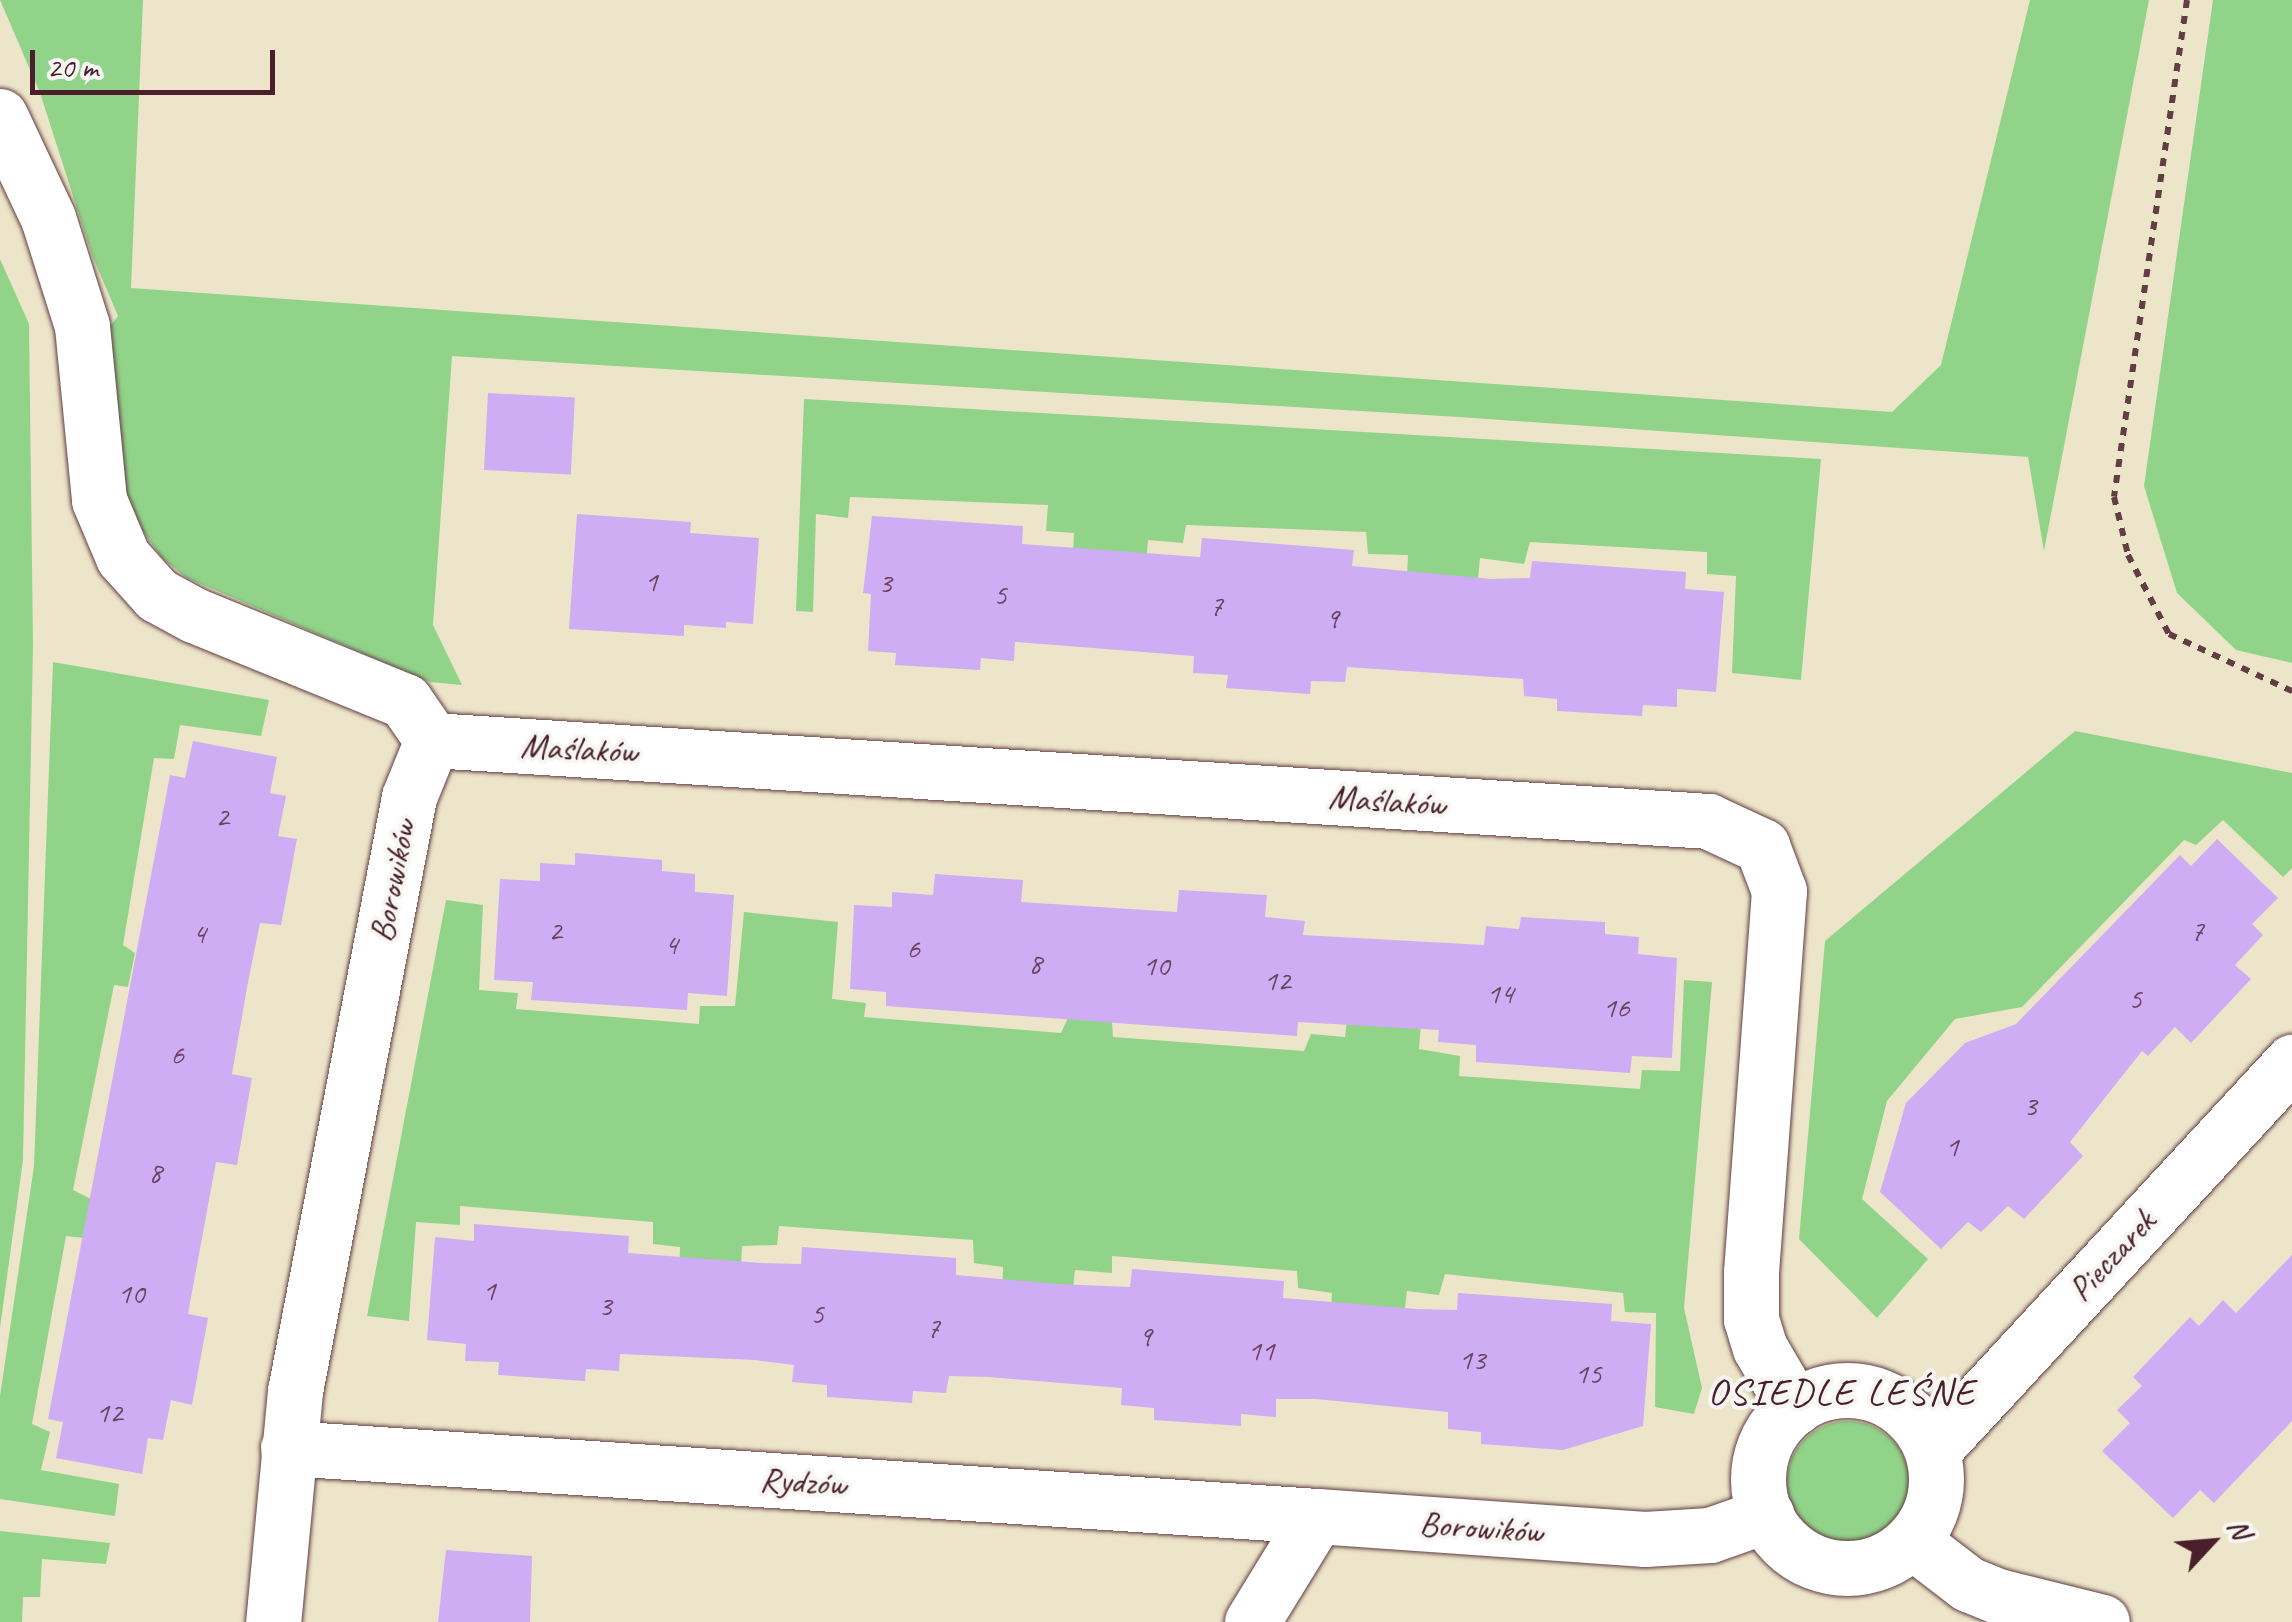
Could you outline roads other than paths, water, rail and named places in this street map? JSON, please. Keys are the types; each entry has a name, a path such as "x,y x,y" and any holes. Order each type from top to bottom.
{"street":[{"path":"0,116 48,218 82,326 98,500 123,557 157,594 194,614 405,701 432,740"},
{"name":"Maślaków","path":"432,740 1708,822 1762,846 1779,892 1750,1273 1752,1318 1760,1348 1795,1408"},
{"name":"Borowików","path":"273,1622 288,1448 409,796 432,740"},
{"name":"Pieczarek","path":"1932,1450 2292,1062"},
{"path":"1852,1390 1886,1398 1915,1420 1932,1450 1938,1484 1928,1518 1912,1541 1877,1564 1842,1569 1808,1560 1780,1540 1767,1515 1758,1475 1766,1440 1795,1408 1818,1395 1852,1390"},
{"name":"Rydzów","path":"288,1448 1317,1516"},
{"name":"Borowików","path":"1317,1516 1645,1540 1710,1535 1767,1515"},
{"path":"1252,1622 1317,1516"},
{"path":"1912,1541 1968,1584 1998,1596 2102,1622"}],"district":[{"name":"OSIEDLE LEŚNE","path":"1842,1392"}]}
